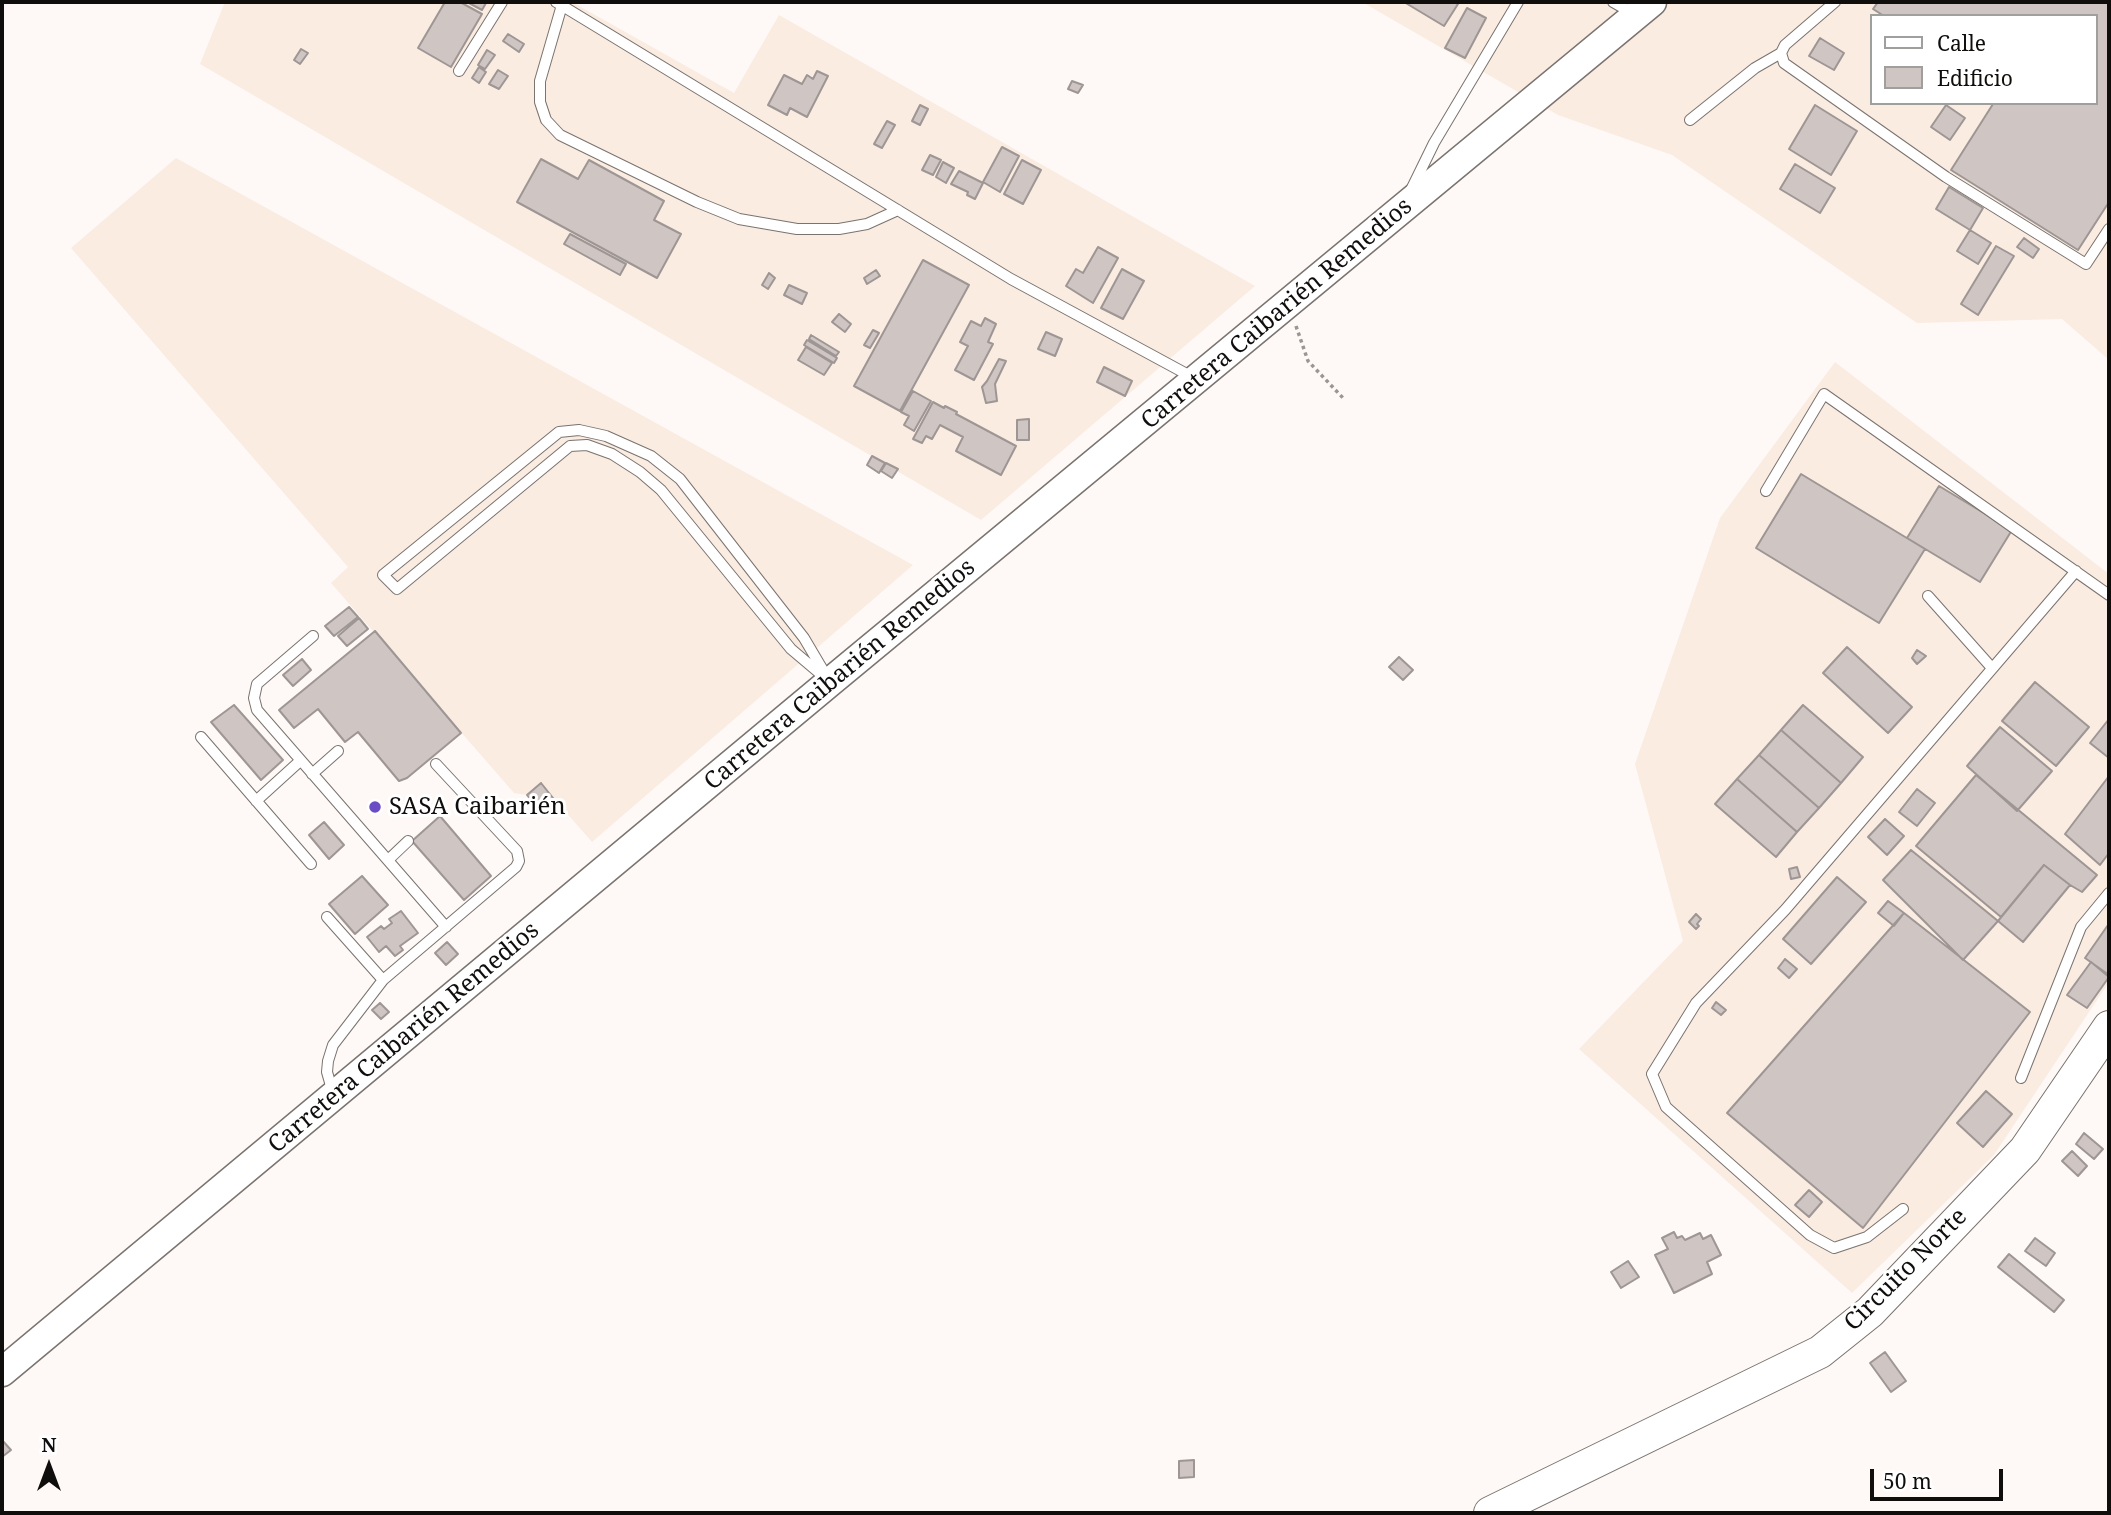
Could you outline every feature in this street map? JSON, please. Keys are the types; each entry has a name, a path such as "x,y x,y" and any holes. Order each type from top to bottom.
{"main road":[{"name":"Circuito Norte","path":"1490,1513 1820,1352 1870,1312 2025,1150 2109,1027"}],"street":[{"name":"Carretera Caibarién Remedios","path":"2,1374 830,682 1402,210 1634,6"}],"lane":[{"path":"459,71 502,2"},
{"path":"1402,210 1434,142 1518,2"},
{"path":"1690,120 1755,68 1781,53 1785,45 1835,2"},
{"path":"898,210 867,224 839,229 797,229 739,219 697,202 560,135 546,120 540,102 540,81 559,4 1012,279 1197,380"},
{"path":"1781,53 1784,63 1946,177 2086,264 2109,229"},
{"path":"1766,491 1824,394 2109,594"},
{"path":"579,430 606,436 651,456 680,479 804,638 830,682 791,649 661,491 640,472 612,454 587,445 570,446 397,589 383,575 559,432 579,430"},
{"path":"1903,1209 1867,1237 1834,1248 1811,1235 1666,1107 1652,1074 1696,1003 1785,910 2076,571"},
{"path":"1927,596 1992,667"},
{"path":"313,635 257,684 254,698 257,710 446,927"},
{"path":"201,737 311,864"},
{"path":"312,774 338,751"},
{"path":"256,801 300,761"},
{"path":"334,1097 327,1072 333,1045 383,980 516,867 519,861 517,851 436,764"},
{"path":"387,860 408,841"},
{"path":"2021,1078 2081,927 2109,893"},
{"path":"327,917 383,980"}],"path":[{"path":"1288,304 1308,361 1344,398"}],"shaded area":[{"path":"225,2 572,2 734,93 779,15 1255,286 981,520 200,64"},
{"path":"1362,2 2109,2 2109,360 2062,319 1917,323 1672,155 1558,115"},
{"path":"176,158 913,565 592,842 541,784 527,795 514,793 331,583 348,567 71,248"},
{"path":"1835,362 2109,574 2109,982 1994,1155 1852,1293 1579,1049 1683,941 1635,764 1720,518"}],"building":[{"path":"445,2 460,2 482,14 451,67 418,48"},
{"path":"467,2 483,2 486,3 482,10"},
{"path":"1404,2 1454,2 1458,4 1444,26"},
{"path":"1878,2 2109,2 2109,202 2078,250 1951,170 1992,105 2097,105 2097,14 1881,14 1873,9"},
{"path":"1467,8 1486,18 1465,58 1445,48"},
{"path":"508,34 524,44 519,52 503,41"},
{"path":"1820,38 1844,53 1834,70 1809,56"},
{"path":"301,49 308,53 300,64 294,60"},
{"path":"487,50 495,55 485,69 478,65"},
{"path":"479,67 486,72 479,83 472,78"},
{"path":"498,70 508,76 499,89 489,84"},
{"path":"817,71 828,76 807,117 790,108 787,115 768,105 784,75 802,84 807,75 813,79"},
{"path":"1072,81 1083,85 1078,93 1068,89"},
{"path":"920,105 928,109 920,125 912,121"},
{"path":"1815,105 1857,131 1831,175 1789,149"},
{"path":"1946,105 1965,118 1950,140 1931,127"},
{"path":"887,121 895,125 882,148 874,144"},
{"path":"1002,147 1019,156 1000,192 983,182"},
{"path":"930,155 941,160 933,175 922,170"},
{"path":"541,159 578,179 589,160 664,201 654,220 681,234 657,278 517,202"},
{"path":"1022,160 1041,170 1023,204 1004,194"},
{"path":"943,162 954,168 946,183 936,177"},
{"path":"1795,164 1835,188 1820,213 1780,189"},
{"path":"959,171 983,183 975,199 967,195 968,192 951,184"},
{"path":"1949,187 1983,208 1970,230 1936,209"},
{"path":"1970,230 1991,243 1978,264 1957,251"},
{"path":"570,234 626,264 620,275 564,244"},
{"path":"2024,238 2039,249 2033,258 2017,247"},
{"path":"1996,246 2014,256 1978,315 1961,304"},
{"path":"1098,247 1118,258 1093,303 1066,286 1076,269 1083,273"},
{"path":"923,260 969,285 900,411 854,386"},
{"path":"1122,269 1144,281 1123,319 1101,308"},
{"path":"876,270 880,276 867,284 864,278"},
{"path":"769,273 775,278 768,289 762,285"},
{"path":"789,285 807,293 802,304 784,295"},
{"path":"839,314 851,324 845,332 832,322"},
{"path":"985,318 996,324 988,342 993,344 974,380 955,370 968,346 960,342 971,321 981,326"},
{"path":"873,330 879,333 870,348 864,345"},
{"path":"1046,332 1062,339 1055,356 1038,349"},
{"path":"811,335 839,352 836,356 809,339"},
{"path":"807,340 837,358 834,363 804,345"},
{"path":"806,347 832,363 824,375 798,360"},
{"path":"999,359 1006,361 995,384 997,401 986,403 982,387"},
{"path":"1104,367 1132,381 1125,396 1097,382"},
{"path":"913,391 931,401 914,431 904,425 909,416 901,412"},
{"path":"933,402 957,412 956,414 1016,446 1001,475 956,451 963,437 940,425 932,439 926,436 922,443 913,439"},
{"path":"1029,419 1029,440 1017,440 1017,420"},
{"path":"872,456 885,463 879,473 867,465"},
{"path":"886,463 898,469 892,478 881,471"},
{"path":"1801,474 1925,549 1879,623 1756,548"},
{"path":"1939,486 2012,530 1980,582 1907,538"},
{"path":"349,607 358,617 334,636 325,626"},
{"path":"359,618 368,629 347,646 338,636"},
{"path":"375,631 461,733 407,778 399,781 358,732 345,742 318,709 294,728 279,710"},
{"path":"1847,647 1912,707 1888,733 1823,673"},
{"path":"1917,650 1926,656 1917,664 1912,658"},
{"path":"1399,657 1413,670 1403,680 1389,667"},
{"path":"302,659 311,670 293,686 283,675"},
{"path":"2035,682 2089,727 2056,766 2002,721"},
{"path":"234,705 283,760 261,780 211,722"},
{"path":"1803,705 1863,757 1841,783 1781,730"},
{"path":"2109,719 2109,758 2090,743"},
{"path":"2000,727 2052,771 2017,811 1967,766"},
{"path":"1781,730 1841,783 1819,808 1759,755"},
{"path":"1759,755 1819,808 1797,832 1737,779"},
{"path":"1976,775 2097,875 2082,892 2044,865 2001,917 1916,846"},
{"path":"2109,776 2109,853 2100,865 2065,834"},
{"path":"1737,779 1797,832 1776,857 1715,804"},
{"path":"541,783 557,803 543,815 527,795"},
{"path":"1917,789 1935,803 1917,826 1899,812"},
{"path":"440,816 491,876 464,900 412,841"},
{"path":"1885,819 1904,836 1887,855 1868,837"},
{"path":"324,822 344,845 329,859 309,835"},
{"path":"1911,850 1998,921 1963,960 1883,880"},
{"path":"2044,865 2070,885 2023,942 1998,921"},
{"path":"1797,867 1800,877 1791,879 1789,869"},
{"path":"362,876 388,905 355,934 329,904"},
{"path":"1837,877 1866,902 1811,964 1783,939"},
{"path":"1888,901 1904,913 1894,926 1878,913"},
{"path":"401,911 418,933 400,946 403,950 395,956 386,946 379,952 367,937 381,926 384,929 392,923 389,919"},
{"path":"1904,913 2030,1012 1863,1228 1727,1113"},
{"path":"1696,914 1701,919 1696,929 1689,922"},
{"path":"2109,926 2109,975 2085,958"},
{"path":"447,942 458,954 446,965 435,953"},
{"path":"1785,959 1797,969 1789,978 1778,968"},
{"path":"2091,962 2109,977 2087,1008 2067,995"},
{"path":"1716,1002 1726,1010 1721,1015 1712,1008"},
{"path":"380,1003 389,1012 381,1019 372,1010"},
{"path":"1986,1091 2012,1114 1983,1147 1957,1123"},
{"path":"2084,1133 2103,1149 2094,1159 2076,1144"},
{"path":"2072,1151 2087,1166 2078,1176 2062,1161"},
{"path":"1809,1190 1822,1202 1809,1217 1795,1205"},
{"path":"1674,1232 1677,1238 1682,1236 1685,1240 1700,1233 1703,1239 1711,1235 1721,1255 1707,1262 1712,1274 1674,1293 1655,1255 1668,1249 1662,1238"},
{"path":"2035,1238 2055,1253 2046,1266 2025,1251"},
{"path":"2009,1254 2064,1300 2054,1312 1998,1267"},
{"path":"1628,1261 1639,1277 1621,1288 1611,1272"},
{"path":"1885,1352 1906,1381 1891,1392 1870,1363"},
{"path":"2,1440 11,1450 2,1457"},
{"path":"1194,1460 1194,1477 1179,1478 1179,1461"}],"place":[{"name":"SASA Caibarién","path":"375,807"}]}
